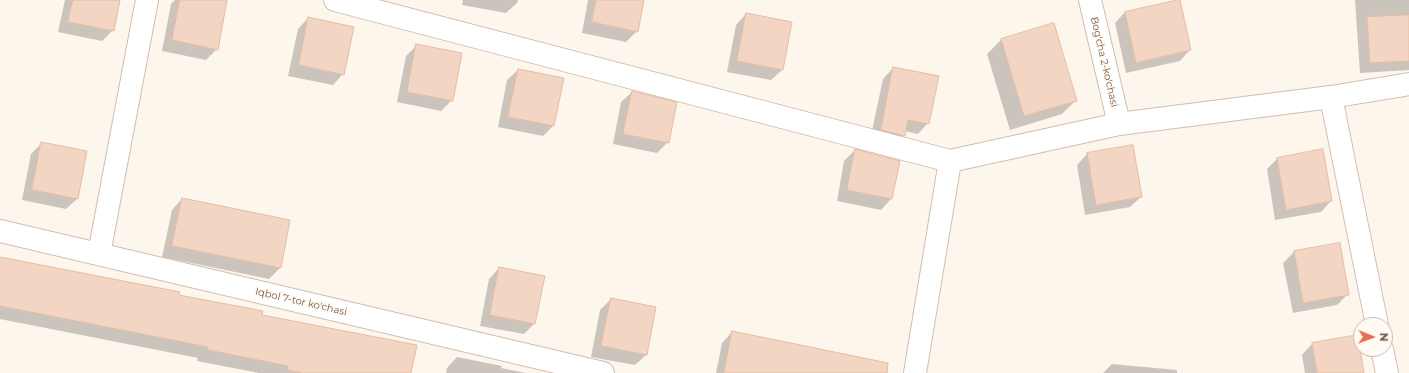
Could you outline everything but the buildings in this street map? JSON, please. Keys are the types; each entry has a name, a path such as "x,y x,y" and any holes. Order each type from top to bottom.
{"street":[{"path":"99,254 147,0"},
{"path":"335,0 950,161 1119,124 1331,96 1409,84"},
{"name":"Bog'cha 2-ko'chasi","path":"1090,0 1119,124"},
{"path":"1331,96 1375,317"},
{"path":"915,373 950,161"},
{"name":"Iqbol 7-tor ko'chasi","path":"0,230 602,373"},
{"path":"1384,357 1387,373"}]}
